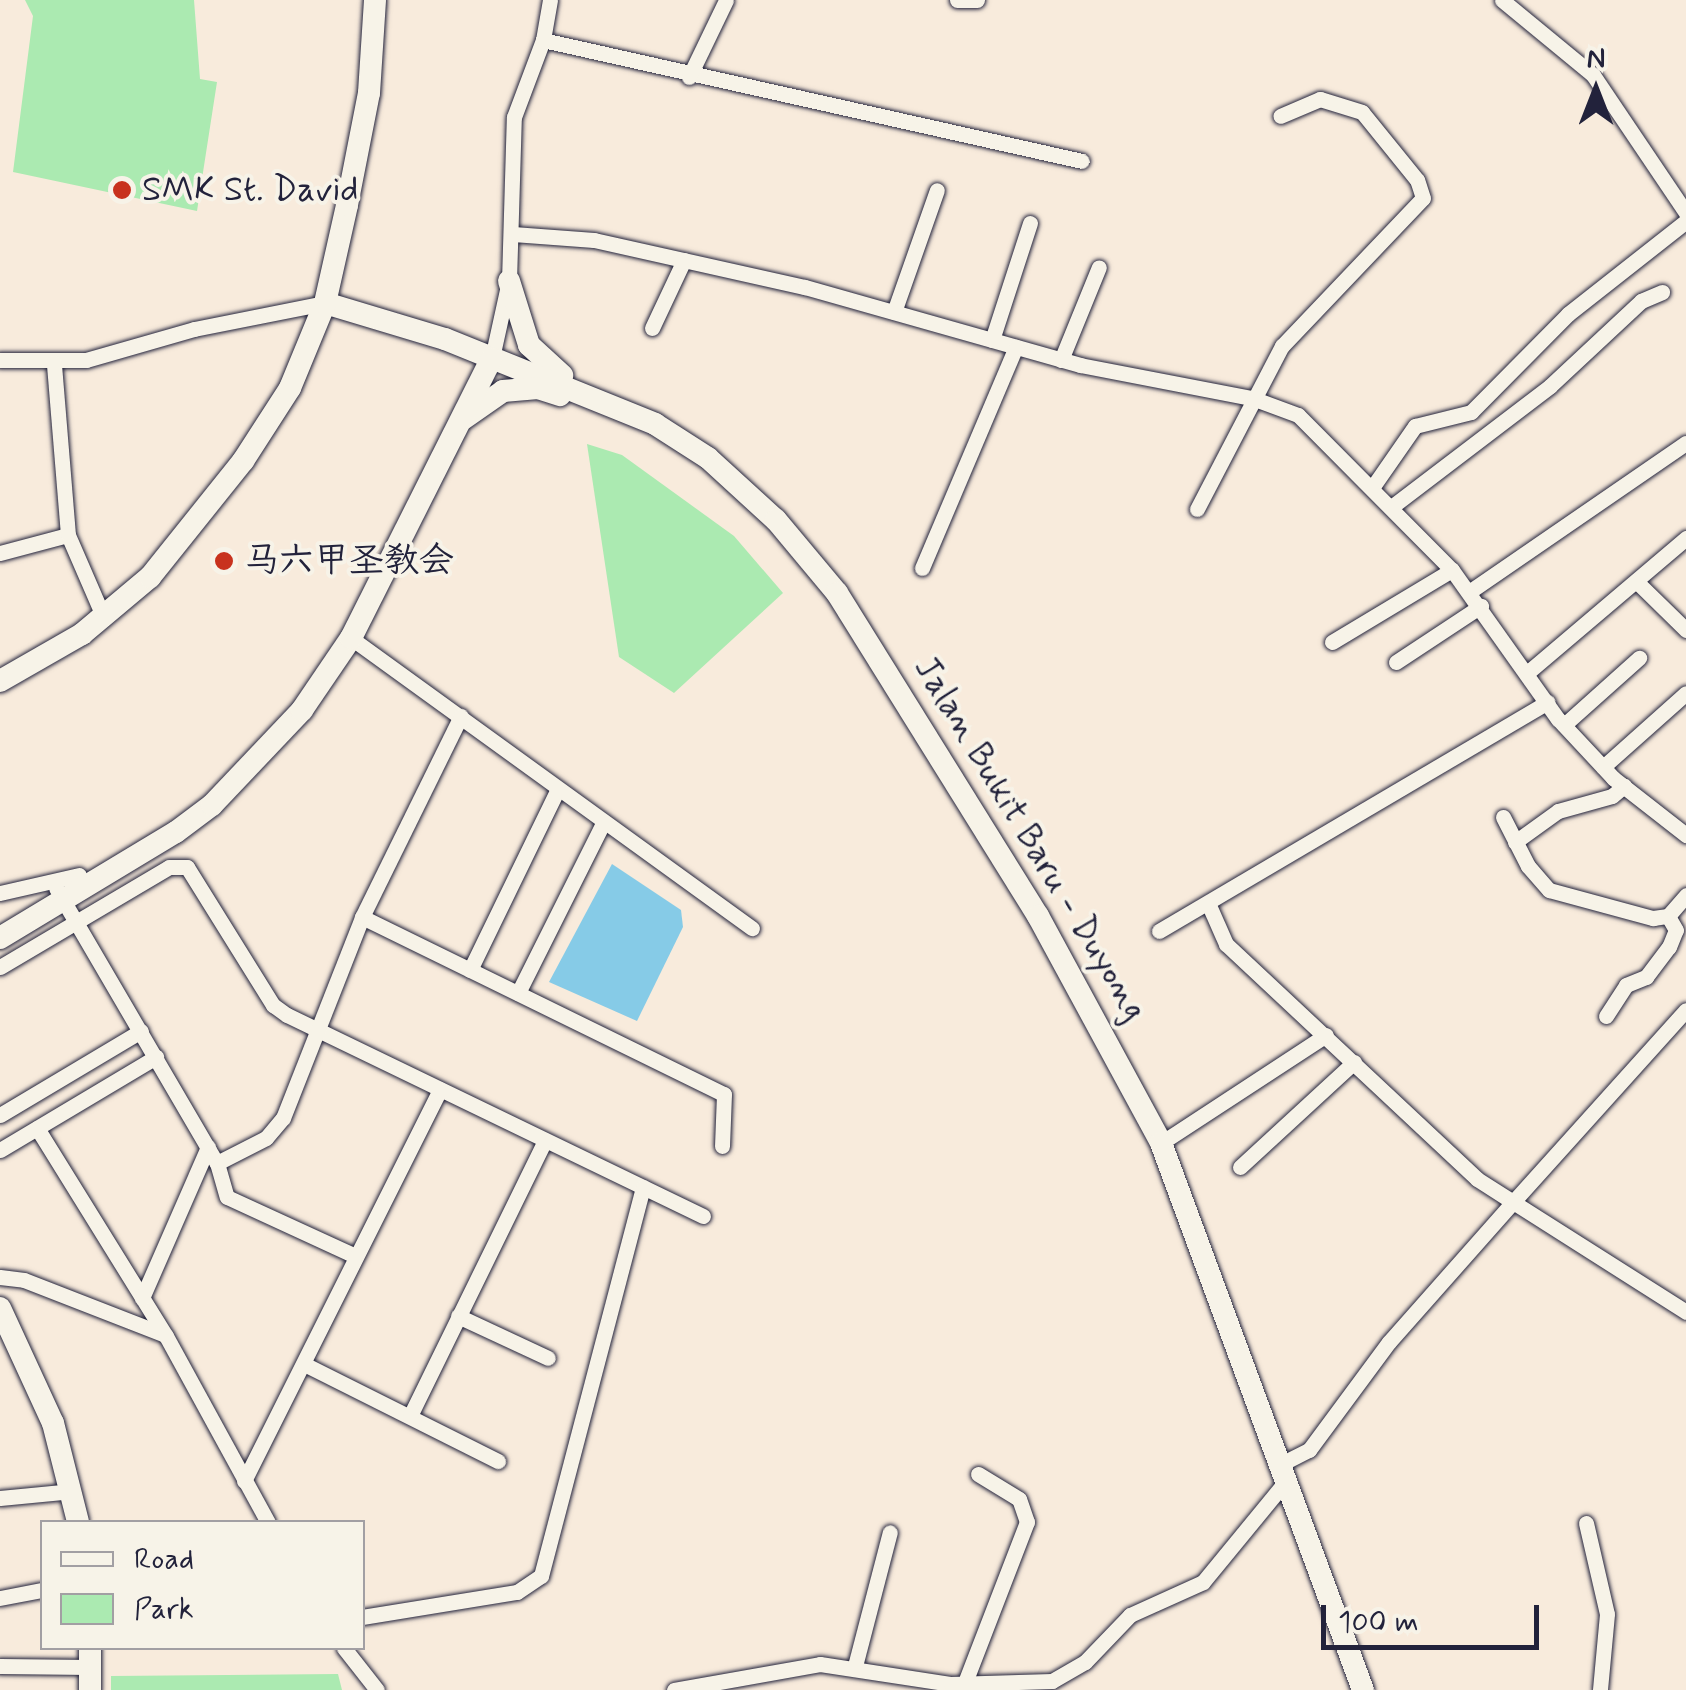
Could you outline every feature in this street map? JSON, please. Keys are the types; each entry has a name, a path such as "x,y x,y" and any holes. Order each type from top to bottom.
{"main road":[{"path":"0,681 103,616 150,577 243,461 290,388 326,304 368,93 376,0"},
{"path":"509,281 529,345 581,390"},
{"name":"Jalan Bukit Baru - Duyong","path":"326,304 581,390 655,424 708,458 776,520 873,642 1076,980 1160,1143 1363,1690"},
{"path":"0,921 176,832 264,750 351,638 450,432 492,358"},
{"path":"450,432 487,399 518,388 655,424"},
{"path":"0,938 60,894 79,874 165,824 264,750"},
{"path":"0,1308 28,1361 74,1491 78,1520"}],"street":[{"path":"492,358 509,281 514,118 543,40 550,0"},
{"path":"689,77 726,0"},
{"path":"958,0 976,0"},
{"path":"1502,0 1593,75 1686,213"},
{"path":"543,40 689,77 1082,161"},
{"path":"1197,509 1252,398 1303,320 1423,198 1417,180 1362,112 1320,99 1280,116"},
{"path":"894,312 937,190"},
{"path":"1374,485 1415,426 1470,412 1568,314 1686,221"},
{"path":"992,340 1030,223"},
{"path":"513,234 594,240 684,260 894,312 1061,360 1252,398 1298,415 1394,505 1452,570 1482,606 1564,725 1624,786 1685,833"},
{"path":"652,328 684,260"},
{"path":"1061,360 1099,268"},
{"path":"1394,505 1550,386 1642,301 1662,292"},
{"path":"0,360 54,363 326,304"},
{"path":"922,568 1016,347"},
{"path":"54,363 68,536 103,616"},
{"path":"1469,592 1686,444"},
{"path":"0,554 68,536"},
{"path":"1527,673 1639,584 1686,538"},
{"path":"1332,642 1452,570"},
{"path":"1639,584 1686,630"},
{"path":"1396,662 1482,606"},
{"path":"351,638 752,928"},
{"path":"1564,725 1639,658"},
{"path":"1604,767 1686,693"},
{"path":"1159,931 1547,702"},
{"path":"217,1163 276,1130 362,917 461,716"},
{"path":"1515,842 1558,812 1612,796 1624,786"},
{"path":"470,970 558,791"},
{"path":"1503,817 1515,842 1549,890 1653,918 1668,916 1686,895"},
{"path":"518,993 603,823"},
{"path":"0,968 170,867 187,867 273,1005 703,1216"},
{"path":"0,893 79,874"},
{"path":"60,894 217,1163 227,1197 355,1256"},
{"path":"1208,903 1226,944 1477,1179 1686,1312"},
{"path":"1606,1016 1626,985 1646,978 1669,947 1676,930 1668,916"},
{"path":"362,917 724,1094 722,1146"},
{"path":"674,1690 802,1666 856,1666 964,1685 1069,1674 1130,1615 1202,1582 1282,1473 1309,1450 1389,1342 1686,1010"},
{"path":"0,1115 141,1031"},
{"path":"1160,1143 1326,1035"},
{"path":"0,1150 156,1058"},
{"path":"1240,1166 1354,1062"},
{"path":"244,1481 440,1089"},
{"path":"37,1128 166,1336 267,1520"},
{"path":"410,1416 545,1140"},
{"path":"142,1298 208,1147"},
{"path":"365,1617 517,1592 541,1576 643,1187"},
{"path":"0,1277 24,1280 166,1336"},
{"path":"458,1316 548,1358"},
{"path":"304,1364 498,1461"},
{"path":"964,1685 1027,1522 1019,1499 978,1474"},
{"path":"0,1498 74,1491"},
{"path":"1586,1523 1607,1614 1600,1690"},
{"path":"856,1666 890,1532"},
{"path":"0,1598 40,1590"},
{"path":"346,1650 377,1690"},
{"path":"0,1666 90,1668"}],"green space":[{"path":"25,0 194,0 200,79 217,82 197,211 13,172 33,16"},
{"path":"587,444 622,455 734,536 783,593 674,693 619,657"},
{"path":"338,1674 342,1690 111,1690 111,1676"}],"water":[{"path":"612,864 681,910 683,927 637,1021 549,982"}],"place":[{"name":"SMK St. David","path":"122,190"},
{"name":"马六甲圣教会","path":"224,561"}]}
